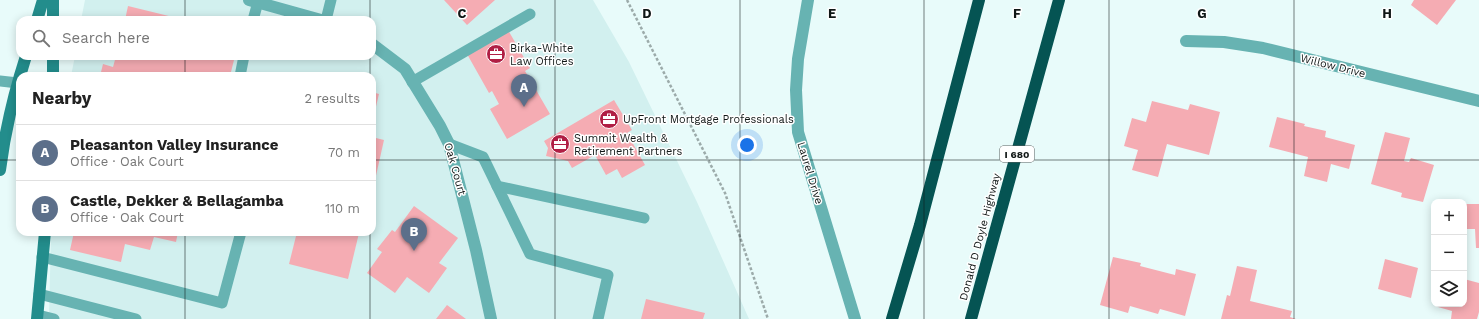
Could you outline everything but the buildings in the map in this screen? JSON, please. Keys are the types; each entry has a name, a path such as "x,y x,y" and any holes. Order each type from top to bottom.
{"highway":[{"path":"892,319 920,225 979,0"},
{"name":"Donald D Doyle Highway","path":"972,314 1059,0"}],"main road":[{"path":"38,16 43,0"},
{"path":"53,0 53,16"},
{"path":"21,72 25,60"},
{"path":"53,60 53,72"},
{"path":"0,170 2,141 16,90"},
{"path":"37,317 45,236"}],"street":[{"name":"Laurel Drive","path":"808,0 798,59 796,90 798,132 854,319"},
{"path":"253,1 307,16"},
{"name":"Willow Drive","path":"1186,41 1224,42 1263,48 1479,101"},
{"name":"Oak Court","path":"376,47 405,69 440,126 449,144 475,244 491,319"}],"lane":[{"path":"327,16 331,0"},
{"path":"253,1 253,16"},
{"path":"412,82 530,14"},
{"path":"241,72 243,60"},
{"path":"0,81 16,83"},
{"path":"449,144 483,157 530,254 608,275 598,319"},
{"path":"497,186 644,218"},
{"path":"42,257 222,303 240,236"},
{"path":"39,294 136,319"},
{"path":"37,317 54,319"}],"path":[{"path":"627,0 725,193 768,319"}],"shaded area":[{"path":"85,0 593,0 629,62 697,202 749,319 49,319 51,236 376,236 376,72 72,72 74,60 376,60 376,16 82,16"}],"place":[{"name":"Birka-White Law Offices","path":"496,54"},
{"name":"Pleasanton Valley Insurance","path":"524,107"},
{"name":"UpFront Mortgage Professionals","path":"609,119"},
{"name":"Summit Wealth & Retirement Partners","path":"560,144"},
{"name":"Castle, Dekker & Bellagamba","path":"414,251"}]}
